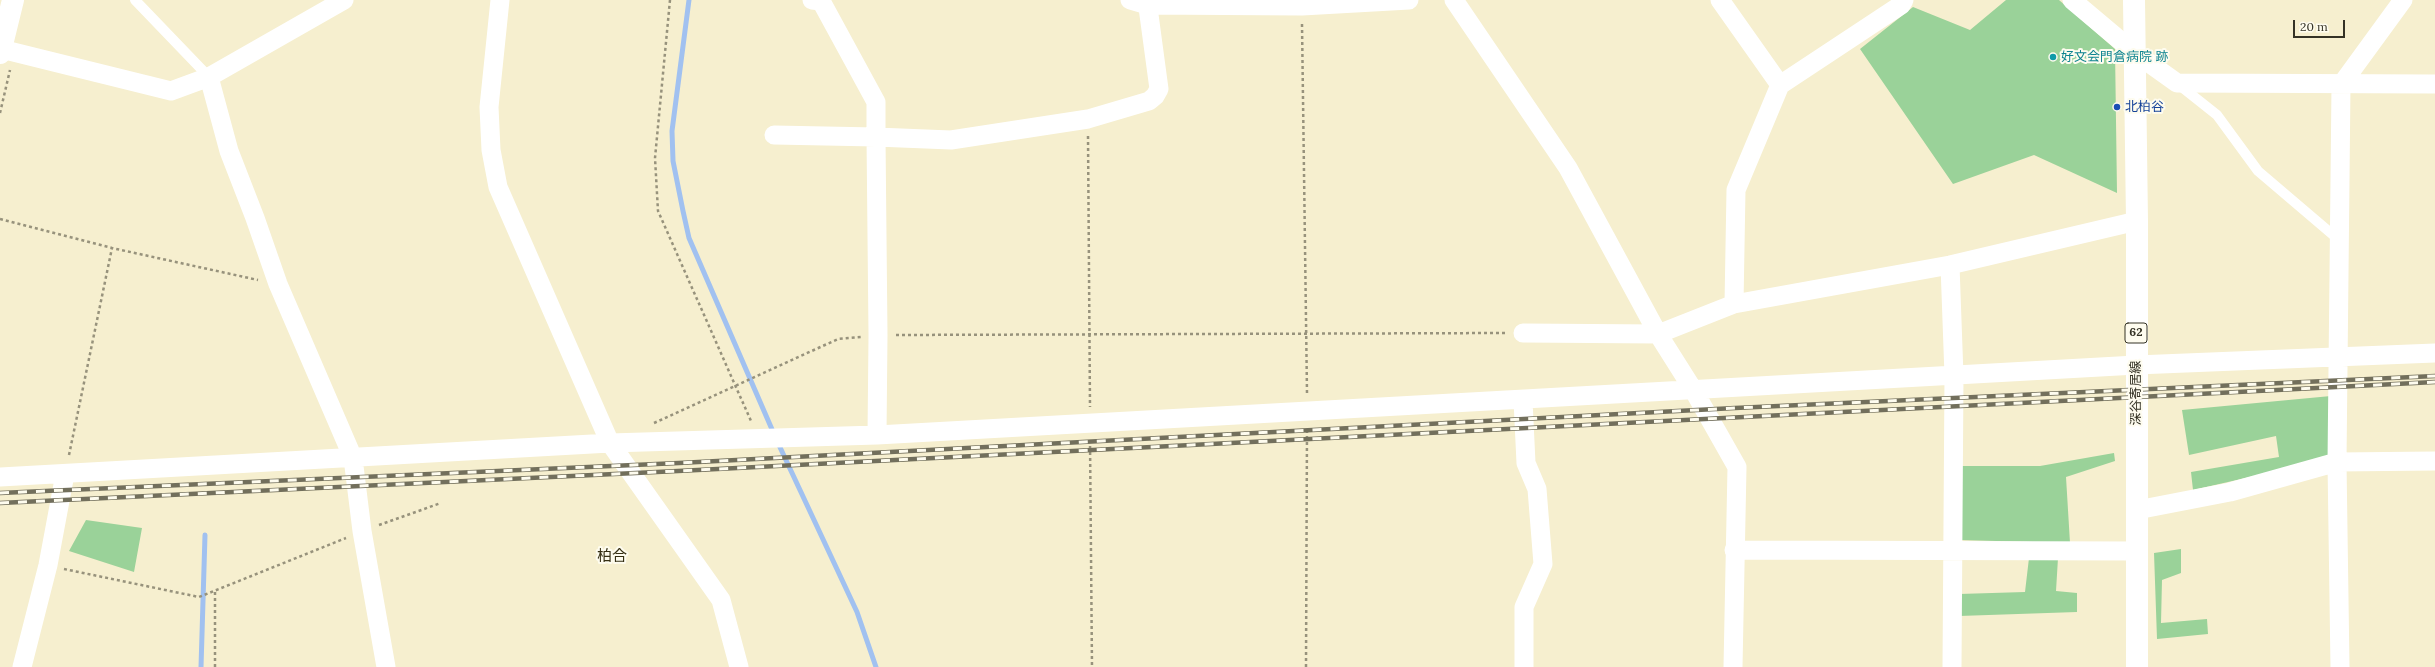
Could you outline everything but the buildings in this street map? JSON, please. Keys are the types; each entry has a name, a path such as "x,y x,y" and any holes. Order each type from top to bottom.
{"main road":[{"path":"1,51 13,0"},
{"name":"深谷寄居線","path":"2134,0 2137,221 2136,365 2138,667"}],"street":[{"path":"1,51 171,91 209,77 344,0"},
{"path":"500,0 489,107 491,150 498,187 610,443 721,600 739,667"},
{"path":"821,0 876,102 878,335 877,435"},
{"path":"774,135 951,140 1088,119 1149,100 1155,96 1159,89 1141,2 1302,6 1409,0"},
{"path":"1454,0 1568,168 1658,334 1694,391 1737,467 1734,550 1733,667"},
{"path":"1720,0 1780,85"},
{"path":"1734,304 1736,190 1780,85 1901,5 1904,0"},
{"path":"2072,0 2135,53 2176,83 2341,85 2435,84"},
{"path":"2340,667 2337,462 2341,85 2403,0"},
{"path":"209,77 229,151 256,218 278,284 353,458 362,531 386,667"},
{"path":"1523,333 1658,334 1734,304 1950,265 2137,221"},
{"path":"1950,265 1954,376 1952,667"},
{"path":"0,477 610,443 877,435 1090,424 2136,365 2435,353"},
{"path":"1523,400 1526,463 1537,489 1543,564 1524,607 1524,667"},
{"path":"2137,510 2230,492 2337,462 2435,461"},
{"path":"22,667 48,566 65,474"},
{"path":"1734,550 1952,549 2137,552"}],"lane":[{"path":"135,0 209,77"},
{"path":"2176,83 2217,116 2258,171 2339,240"}],"path":[{"path":"670,0 655,158 658,211 758,438"},
{"path":"1302,6 1307,412 1306,667"},
{"path":"1088,119 1088,334 1092,667"},
{"path":"0,220 112,248 278,284"},
{"path":"65,474 112,248"},
{"path":"652,424 838,339 878,335 1523,333"},
{"path":"48,566 200,597 362,531 442,503"},
{"path":"214,667 215,592"}],"green space":[{"path":"2006,0 2059,0 2115,49 2117,193 2034,155 1953,184 1860,49 1913,7 1970,30"},
{"path":"2331,396 2333,458 2193,490 2191,472 2279,457 2276,436 2189,455 2182,410"},
{"path":"2114,453 2115,461 2066,477 2070,543 1959,540 1959,466 2040,466"},
{"path":"86,520 142,528 134,572 69,551"},
{"path":"2181,549 2181,573 2162,580 2161,623 2207,619 2208,634 2157,639 2154,553"},
{"path":"2029,558 2058,558 2056,591 2077,593 2077,612 1959,616 1959,594 2025,592"}],"waterway":[{"path":"689,0 672,131 673,161 689,238 774,434"},
{"path":"778,443 857,612 876,667"},
{"path":"201,667 205,535"}],"railway":[{"path":"0,493 679,463 1735,408 2435,376"},
{"path":"0,503 678,471 2435,382"}],"place":[{"name":"好文会門倉病院 跡","path":"2053,57"},
{"name":"北柏谷","path":"2117,107"}],"district":[{"name":"柏合","path":"612,557"}]}
